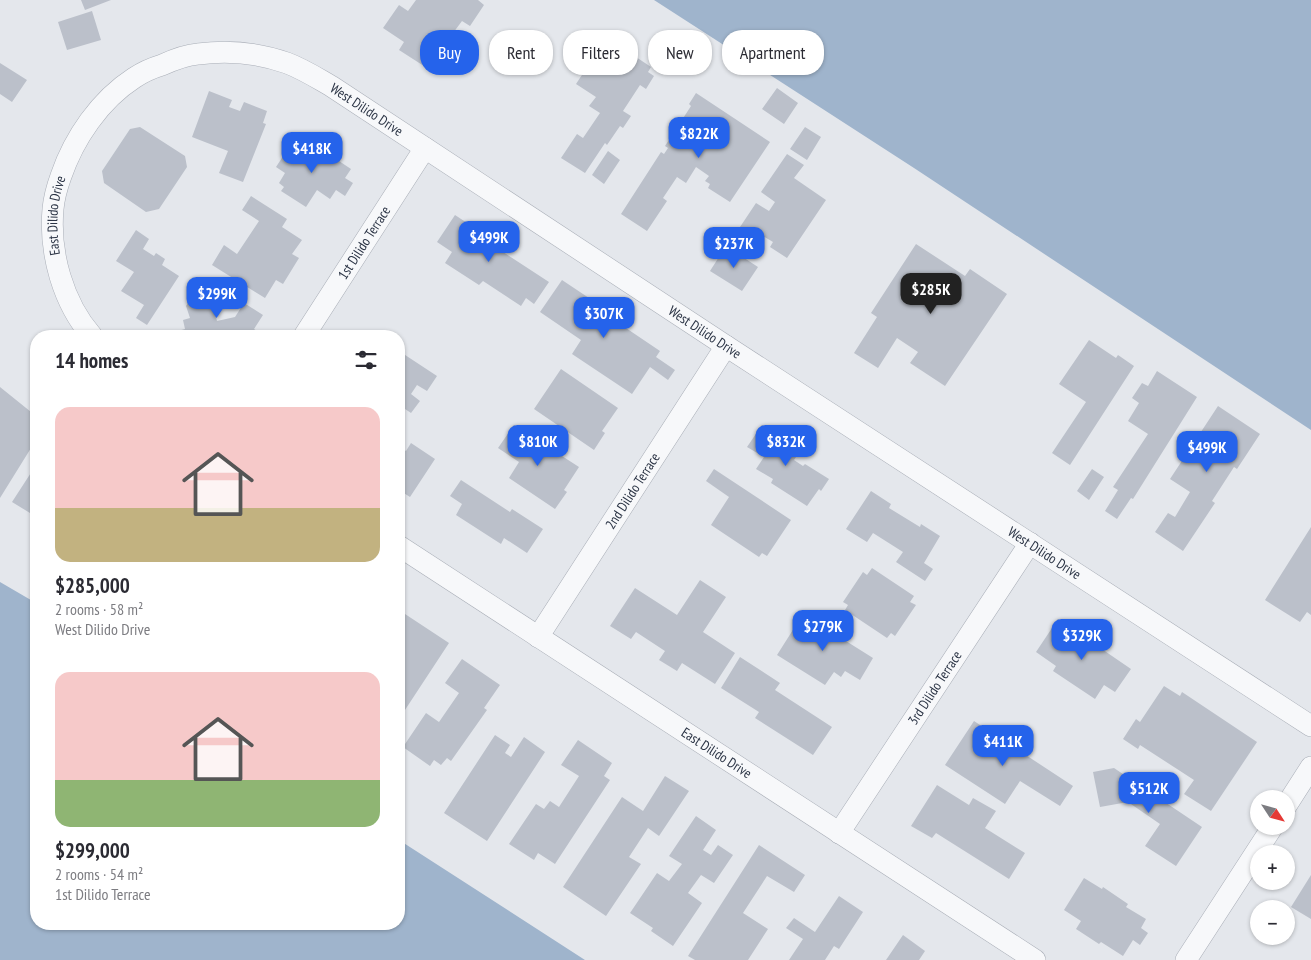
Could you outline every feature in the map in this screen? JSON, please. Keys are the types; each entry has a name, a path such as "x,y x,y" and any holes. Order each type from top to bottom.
{"street":[{"name":"West Dilido Drive","path":"87,123 102,105 134,78 153,68 197,54 246,53 268,57 307,73 331,86 726,346 1311,726"},
{"name":"East Dilido Drive","path":"87,123 74,144 60,179 53,207 52,227 58,271 65,292 75,312 88,330"},
{"name":"1st Dilido Terrace","path":"308,330 425,148"},
{"name":"2nd Dilido Terrace","path":"538,636 726,346"},
{"name":"3rd Dilido Terrace","path":"839,833 1030,543"},
{"name":"East Dilido Drive","path":"405,550 1035,960"},
{"path":"1295,792 1311,767"},
{"path":"1186,960 1267,835"}],"water":[{"path":"654,0 1311,0 1311,430 770,75 824,75 824,30 722,30 722,44 712,37 712,30 700,30"},
{"path":"0,582 30,600 30,930 405,930 405,844 585,960 0,960"}],"building":[{"path":"81,0 111,0 85,10"},
{"path":"416,0 478,0 484,5 470,26 462,21 455,30 420,30 420,64 399,50 404,42 383,28 399,5 408,11"},
{"path":"92,11 101,40 67,50 58,22"},
{"path":"638,58 648,65 648,75 654,76 646,89 640,85 623,111 631,116 623,128 620,126 607,145 605,143 585,173 561,158 577,134 583,138 600,113 589,106 596,97 576,84 582,75 638,75"},
{"path":"0,63 27,80 12,102 0,94"},
{"path":"777,88 798,103 784,124 762,109"},
{"path":"209,91 232,100 229,107 240,111 244,102 267,111 263,123 266,124 243,182 219,173 228,151 192,137"},
{"path":"696,93 770,142 730,202 708,188 710,184 705,181 709,176 696,167 686,183 677,177 663,198 667,201 647,231 621,214 661,152 664,154 668,148 665,146 691,106 689,104"},
{"path":"140,127 185,156 187,167 159,209 146,212 104,183 102,171 130,129"},
{"path":"805,127 821,137 807,160 790,149"},
{"path":"295,138 328,159 330,155 351,169 345,178 353,183 345,196 336,190 330,199 317,190 306,207 281,191 284,187 279,183 285,173 276,167"},
{"path":"608,151 620,160 604,184 592,175"},
{"path":"787,154 804,165 794,178 826,200 787,258 770,247 773,242 763,236 752,252 732,239 756,203 769,211 775,202 761,192"},
{"path":"251,196 287,219 282,227 302,240 292,254 299,258 283,284 276,280 265,298 212,265 224,245 237,254 259,221 242,210"},
{"path":"455,215 505,248 503,252 549,282 534,304 526,298 521,306 483,281 479,285 445,263 452,252 437,242"},
{"path":"136,230 149,239 143,249 154,256 156,253 165,259 162,265 179,276 147,325 136,318 144,305 121,291 134,272 116,261"},
{"path":"916,244 965,276 970,269 1007,294 945,386 910,363 918,352 897,338 878,368 854,353 877,317 871,313"},
{"path":"726,246 758,267 742,291 710,271"},
{"path":"562,280 619,318 617,322 660,351 656,357 675,370 668,380 650,367 632,394 572,354 581,340 540,312"},
{"path":"208,285 217,321 235,317 244,303 263,315 254,329 256,330 182,330 185,329 183,320 190,318 186,306 199,286"},
{"path":"1089,340 1116,358 1118,355 1134,366 1070,465 1052,453 1086,402 1059,384"},
{"path":"405,355 437,376 427,391 417,385 411,394 420,401 411,413 405,409"},
{"path":"561,369 618,408 602,431 605,433 594,450 534,409"},
{"path":"1157,371 1197,397 1133,499 1131,498 1117,519 1105,511 1118,490 1113,487 1148,434 1128,421 1139,403 1132,398 1142,383 1148,386"},
{"path":"0,387 30,411 30,450 0,498"},
{"path":"1218,406 1260,434 1237,469 1234,467 1212,501 1215,503 1183,551 1155,532 1168,513 1175,517 1190,492 1170,479"},
{"path":"514,425 579,467 564,490 567,492 555,509 509,478 519,462 498,448"},
{"path":"762,425 790,442 784,450 796,457 794,460 803,466 805,464 829,479 807,506 771,483 773,479 756,469 764,457 747,447"},
{"path":"411,443 435,459 410,497 405,494 406,451"},
{"path":"714,469 791,520 767,556 762,553 759,557 711,525 729,497 706,481"},
{"path":"1092,469 1104,477 1089,500 1077,491"},
{"path":"30,474 30,513 12,502"},
{"path":"461,480 510,512 512,509 543,529 527,553 504,538 501,544 456,515 462,504 450,496"},
{"path":"871,491 891,504 889,508 920,527 921,524 940,536 924,563 933,569 925,581 896,562 903,552 873,533 867,542 846,529"},
{"path":"1311,527 1311,615 1307,612 1300,622 1265,600"},
{"path":"872,568 914,596 910,602 916,605 895,636 891,633 887,638 845,610 848,605 843,602 863,572 867,575"},
{"path":"700,580 726,597 703,632 735,653 715,684 682,663 677,671 659,660 665,651 636,632 631,639 610,626 635,588 677,615"},
{"path":"405,614 449,643 405,710"},
{"path":"803,614 873,658 860,680 845,671 841,677 834,672 825,685 777,655"},
{"path":"1058,619 1131,669 1115,692 1104,685 1095,699 1053,671 1056,666 1036,652"},
{"path":"740,657 780,683 775,690 832,727 813,755 755,718 759,712 721,688"},
{"path":"462,659 500,685 484,708 487,710 451,761 447,758 441,765 434,760 430,766 405,748 405,744 426,713 439,722 459,693 445,683"},
{"path":"1164,686 1180,696 1182,692 1257,742 1211,811 1184,794 1194,780 1140,745 1138,749 1123,739 1136,719 1140,722"},
{"path":"974,721 1073,786 1060,806 1020,781 1005,804 945,765"},
{"path":"495,735 510,745 505,753 511,757 524,737 545,752 487,841 444,813"},
{"path":"578,740 612,763 604,776 610,780 555,864 538,853 534,860 509,844 536,804 544,809 550,801 559,807 579,776 561,765"},
{"path":"1114,768 1202,827 1176,866 1145,846 1160,824 1128,802 1100,807 1093,772"},
{"path":"665,776 689,791 659,836 648,828 629,857 641,864 606,916 563,887 622,797 643,811"},
{"path":"937,785 969,805 973,798 996,811 985,828 1025,853 1009,879 936,833 932,838 911,826"},
{"path":"696,816 716,830 703,850 711,855 718,845 733,855 714,883 701,875 688,893 702,903 673,946 651,931 653,928 630,913 657,873 669,881 682,864 669,856"},
{"path":"759,845 805,875 794,892 767,876 743,913 768,929 748,960 695,960 688,956"},
{"path":"1311,875 1311,919 1295,909 1295,901"},
{"path":"1084,878 1102,889 1103,887 1128,904 1126,907 1146,919 1141,928 1148,933 1140,945 1133,940 1123,956 1101,942 1099,944 1076,929 1081,921 1064,910"},
{"path":"839,896 863,912 839,949 834,946 825,960 789,960 803,939 786,928 794,918 815,932"},
{"path":"903,935 925,951 919,960 886,960"}]}
